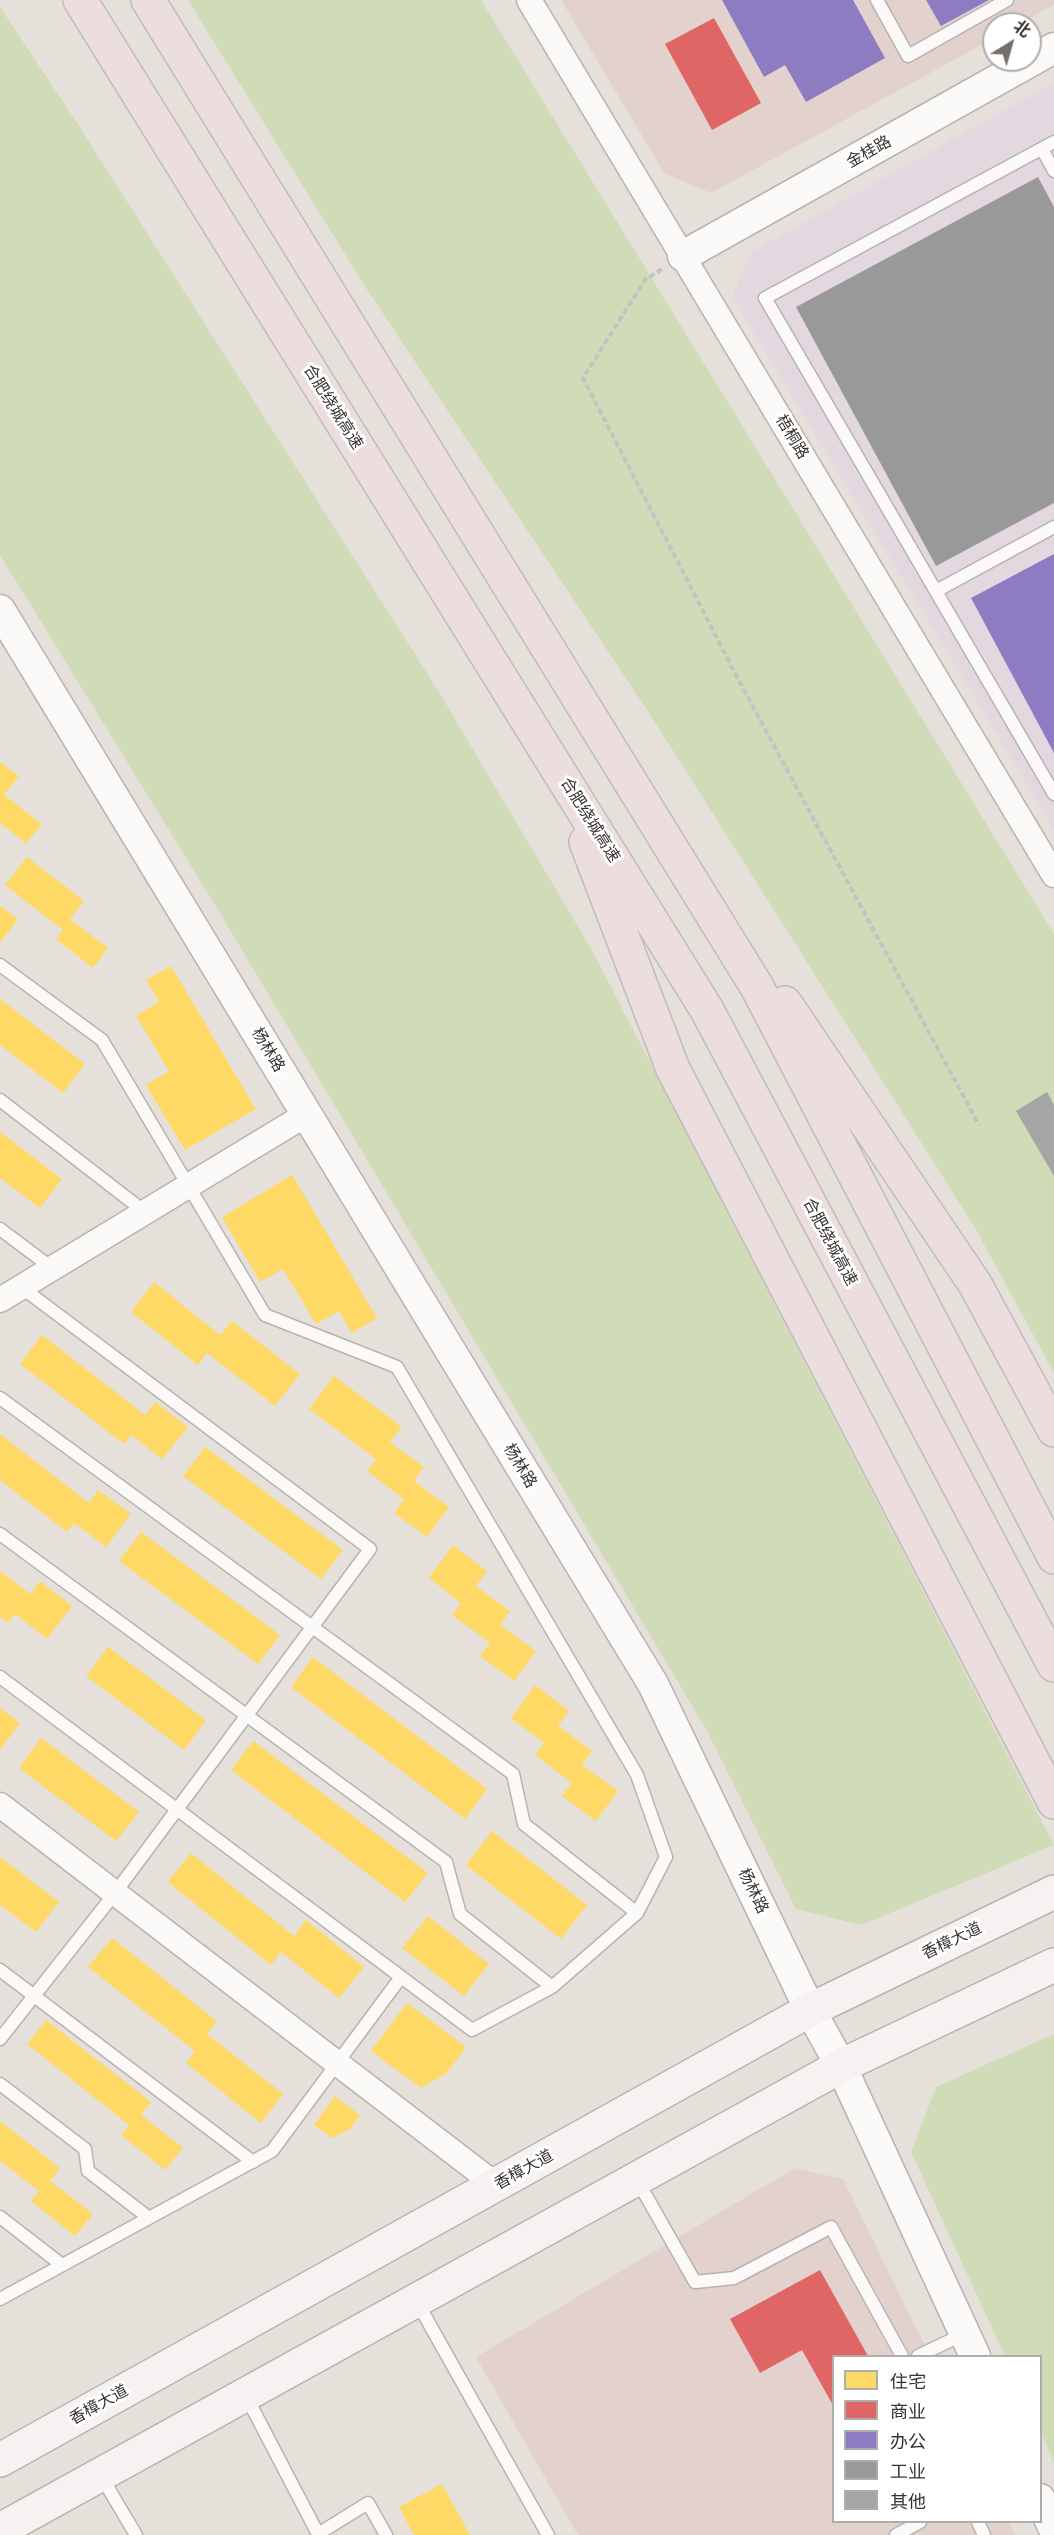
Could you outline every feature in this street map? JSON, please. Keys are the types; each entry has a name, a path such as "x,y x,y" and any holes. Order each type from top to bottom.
{"highway":[{"name":"合肥绕城高速","path":"80,0 707,1010 1054,1665"},
{"path":"148,0 757,987 1054,1557"},
{"path":"607,744 975,1284 1054,1430"},
{"path":"557,767 673,1069 1053,1800"}],"main road":[{"name":"香樟大道","path":"0,2460 810,2010 1054,1892"},
{"path":"0,2530 842,2066 1054,1965"}],"street":[{"name":"梧桐路","path":"530,0 683,256 1048,850 1054,875"},
{"name":"金桂路","path":"683,256 1054,48"},
{"name":"杨林路","path":"0,610 653,1684 810,2010 842,2066 970,2345"},
{"path":"0,1300 307,1114"},
{"path":"0,1805 496,2185"},
{"path":"1042,2501 1054,2529"}],"lane":[{"path":"877,0 908,56 1007,0"},
{"path":"1054,142 765,298 1054,794"},
{"path":"1041,149 1054,171"},
{"path":"936,591 1054,527"},
{"path":"0,965 102,1040 187,1187 265,1315 397,1367 637,1774 666,1857 637,1913 552,1987 472,2030 0,1677"},
{"path":"0,1100 145,1212"},
{"path":"0,1229 52,1269"},
{"path":"0,2039 115,1893 370,1549 21,1287"},
{"path":"0,1398 513,1773 524,1824 637,1913"},
{"path":"0,1534 446,1862 460,1914 552,1987"},
{"path":"0,1970 253,2162"},
{"path":"0,2299 273,2151 400,1977"},
{"path":"0,2084 85,2149 88,2171 149,2218"},
{"path":"636,2179 695,2282 734,2278 831,2227 901,2355"},
{"path":"0,2217 62,2265"},
{"path":"416,2301 548,2535"},
{"path":"923,2355 970,2345"},
{"path":"245,2395 318,2534 368,2503 386,2535"},
{"path":"100,2475 136,2535"},
{"path":"896,2535 918,2523"}],"path":[{"path":"683,256 645,280 583,378 738,679 979,1125"}],"shaded area":[{"path":"561,0 1054,0 1054,5 1041,12 982,12 982,45 711,193 665,174"},
{"path":"1054,83 1054,829 732,297 751,252"},
{"path":"795,2168 843,2179 930,2355 832,2355 832,2523 1009,2523 1015,2535 578,2535 476,2357"}],"green space":[{"path":"188,0 481,0 1054,934 1054,1373 974,1226 653,719 364,285"},
{"path":"0,7 77,123 439,692 593,952 1054,1845 861,1925 796,1909 706,1729 220,913 0,555"},
{"path":"1054,2034 1054,2463 1042,2435 1042,2355 1005,2355 911,2152 936,2087"}],"building: 住宅":[{"path":"0,762 19,776 4,795 42,824 26,843 0,823"},
{"path":"27,857 84,901 70,919 108,948 93,968 56,939 63,930 5,885"},
{"path":"0,906 18,919 0,943"},
{"path":"171,966 256,1109 185,1150 146,1085 169,1071 136,1016 159,1002 146,980"},
{"path":"0,999 85,1064 63,1093 0,1045"},
{"path":"0,1132 62,1179 40,1208 0,1178"},
{"path":"292,1175 377,1318 352,1333 339,1311 316,1324 283,1269 260,1282 222,1217"},
{"path":"154,1282 220,1335 232,1321 300,1374 275,1406 207,1353 198,1365 131,1312"},
{"path":"42,1335 145,1415 155,1402 188,1427 162,1459 131,1435 124,1444 20,1364"},
{"path":"334,1376 402,1427 390,1442 424,1467 414,1481 449,1507 427,1537 394,1513 404,1499 367,1471 376,1459 309,1409"},
{"path":"0,1434 89,1503 98,1490 131,1514 106,1547 74,1523 67,1532 0,1480"},
{"path":"205,1447 343,1550 321,1579 183,1476"},
{"path":"141,1532 280,1635 258,1664 119,1561"},
{"path":"453,1545 487,1571 476,1586 510,1611 500,1625 536,1651 514,1681 480,1656 490,1643 452,1615 461,1603 429,1578"},
{"path":"0,1571 30,1594 40,1581 72,1606 47,1639 15,1614 8,1623 0,1617"},
{"path":"108,1647 206,1720 184,1750 86,1676"},
{"path":"313,1657 487,1789 465,1819 291,1687"},
{"path":"535,1685 569,1711 558,1726 592,1751 582,1765 618,1791 596,1821 562,1796 572,1783 535,1755 544,1743 511,1718"},
{"path":"0,1708 20,1723 0,1750"},
{"path":"41,1738 139,1812 116,1841 19,1768"},
{"path":"253,1741 428,1873 405,1902 231,1770"},
{"path":"492,1831 587,1905 561,1939 466,1865"},
{"path":"191,1853 294,1936 306,1920 364,1967 339,1998 281,1952 271,1965 168,1882"},
{"path":"0,1857 59,1902 36,1932 0,1905"},
{"path":"428,1916 489,1964 464,1996 402,1948"},
{"path":"112,1938 217,2021 207,2034 283,2094 261,2123 186,2063 195,2051 88,1967"},
{"path":"407,2003 466,2047 447,2073 421,2088 371,2051"},
{"path":"46,2020 151,2102 141,2115 183,2148 165,2170 121,2135 129,2125 27,2044"},
{"path":"335,2096 360,2115 350,2129 332,2138 314,2125"},
{"path":"0,2121 60,2168 50,2181 93,2214 75,2236 31,2201 39,2191 0,2161"},
{"path":"442,2484 470,2535 414,2535 399,2507"}],"building: 商业":[{"path":"714,18 761,103 712,130 665,44"},
{"path":"820,2270 867,2355 832,2355 832,2403 802,2350 760,2373 730,2319"}],"building: 办公":[{"path":"722,0 853,0 885,58 806,102 785,65 764,77"},
{"path":"926,0 989,0 941,26"},
{"path":"1054,554 1054,753 971,598"}],"building: 工业":[{"path":"1038,177 1054,207 1054,503 936,566 796,307"}],"building: 其他":[{"path":"1047,1092 1054,1105 1054,1176 1016,1111"}]}
